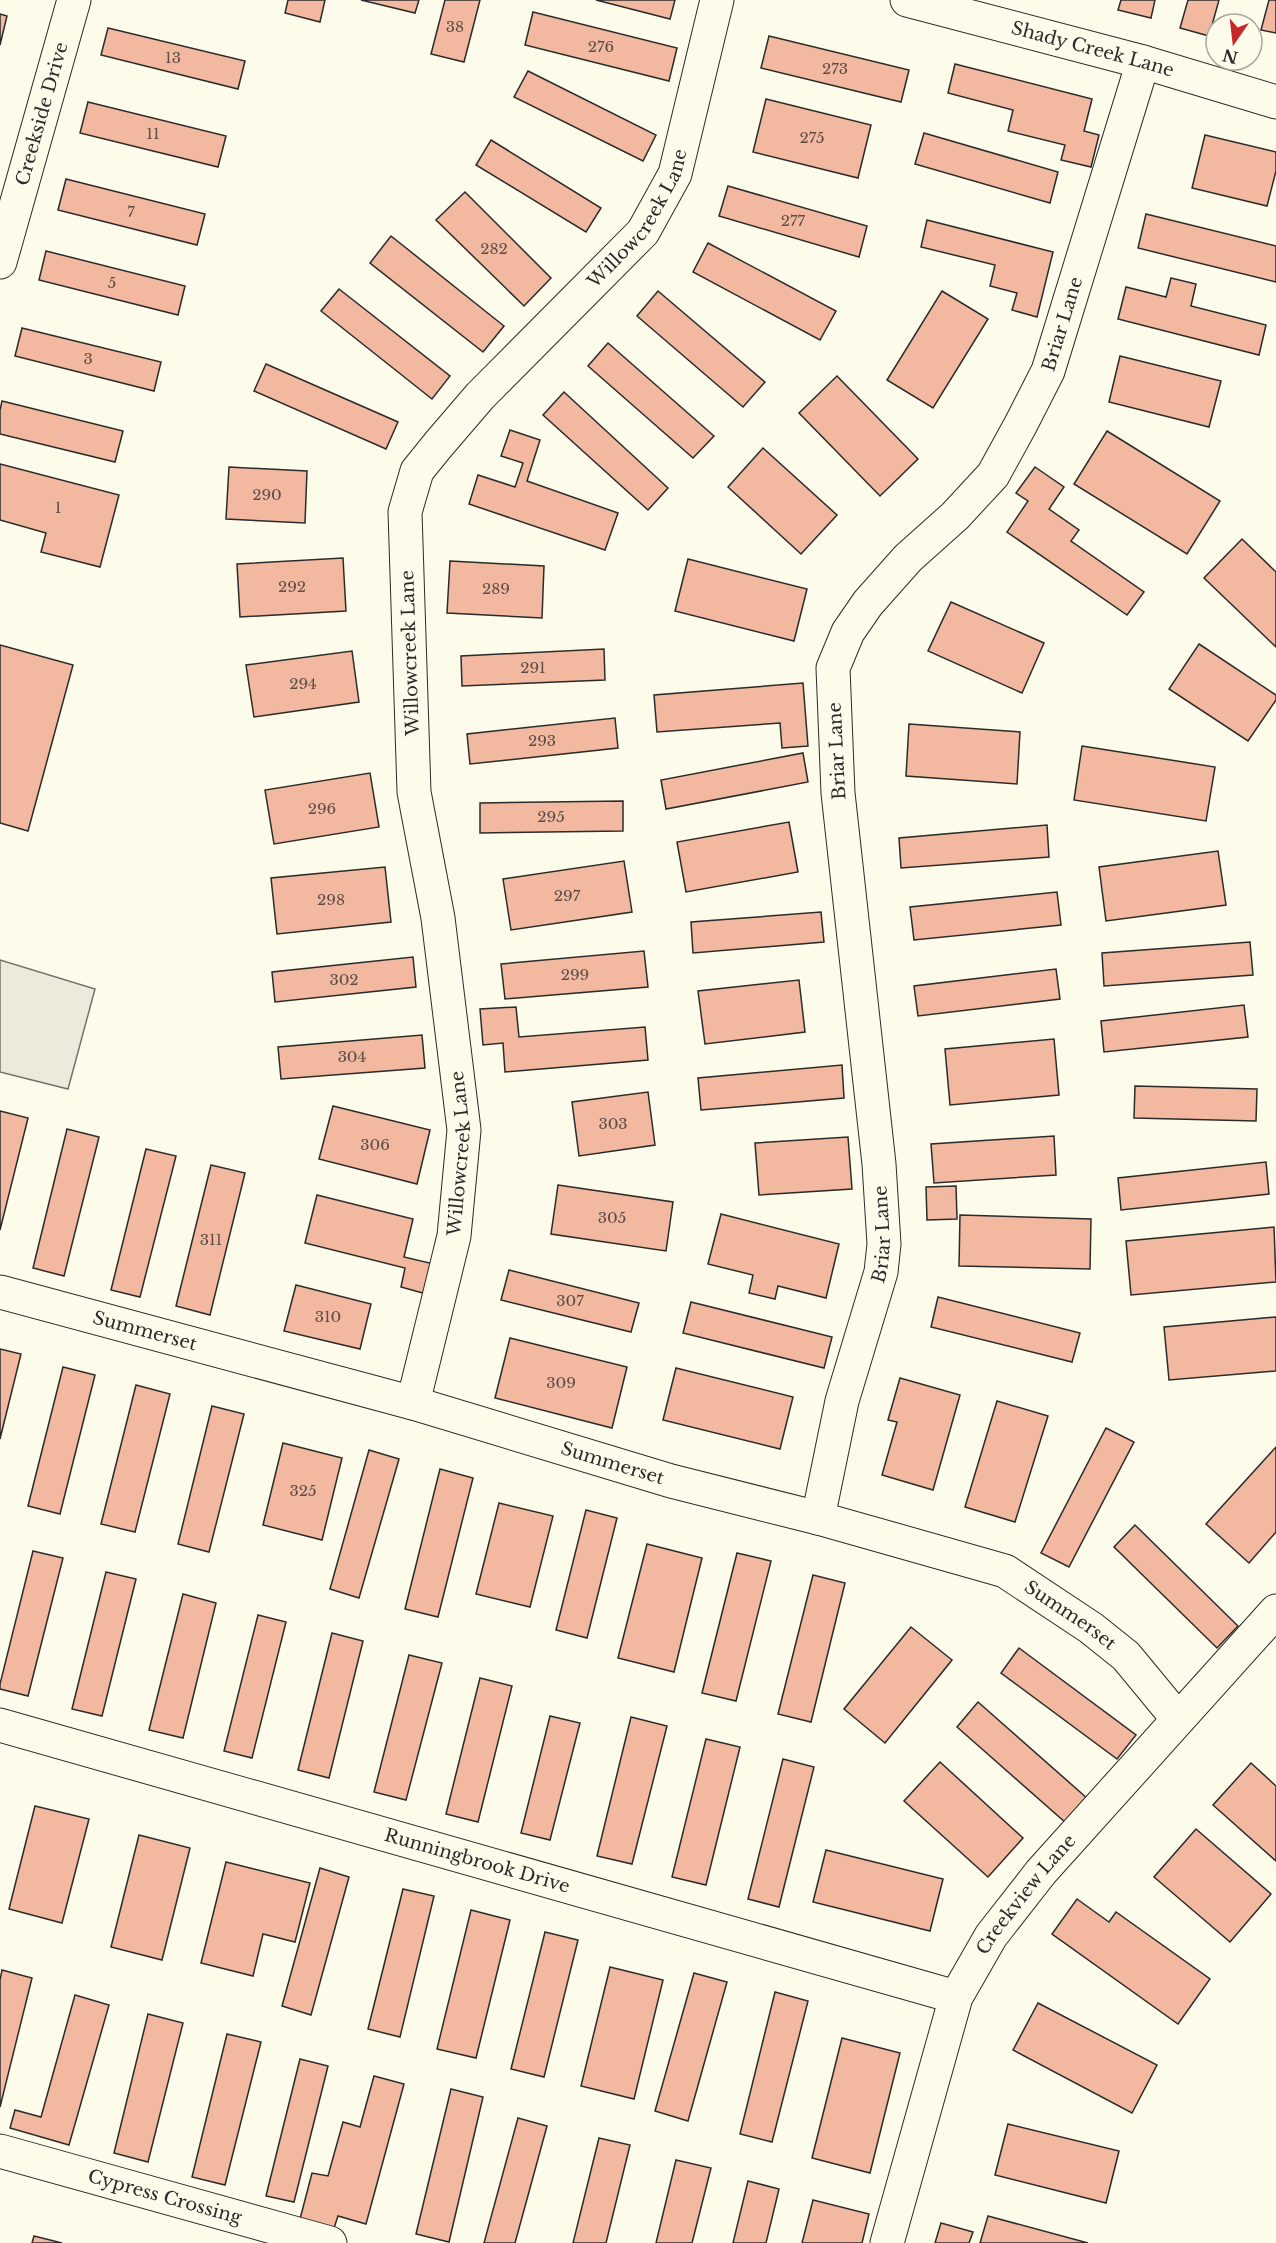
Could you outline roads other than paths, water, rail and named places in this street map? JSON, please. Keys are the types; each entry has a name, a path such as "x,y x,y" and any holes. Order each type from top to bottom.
{"street":[{"name":"Creekside Drive","path":"0,262 74,0"},
{"name":"Willowcreek Lane","path":"413,1403 454,1236 464,1130 438,918 414,792 405,512 417,471 438,445 480,396 643,232 675,174 717,0"},
{"name":"Shady Creek Lane","path":"907,0 1143,62 1276,102"},
{"name":"Briar Lane","path":"818,1518 842,1401 881,1272 884,1244 879,1164 838,793 833,668 848,632 868,603 908,558 955,516 993,475 1027,413 1048,371 1143,62"},
{"name":"Summerset","path":"0,1292 413,1403 671,1481 818,1518 1005,1571 1091,1628 1126,1656 1178,1719"},
{"name":"Creekview Lane","path":"887,2243 956,1997 991,1936 1041,1872 1276,1611"},
{"name":"Runningbrook Drive","path":"0,1725 956,1997"},
{"name":"Cypress Crossing","path":"0,2151 330,2243"}]}
